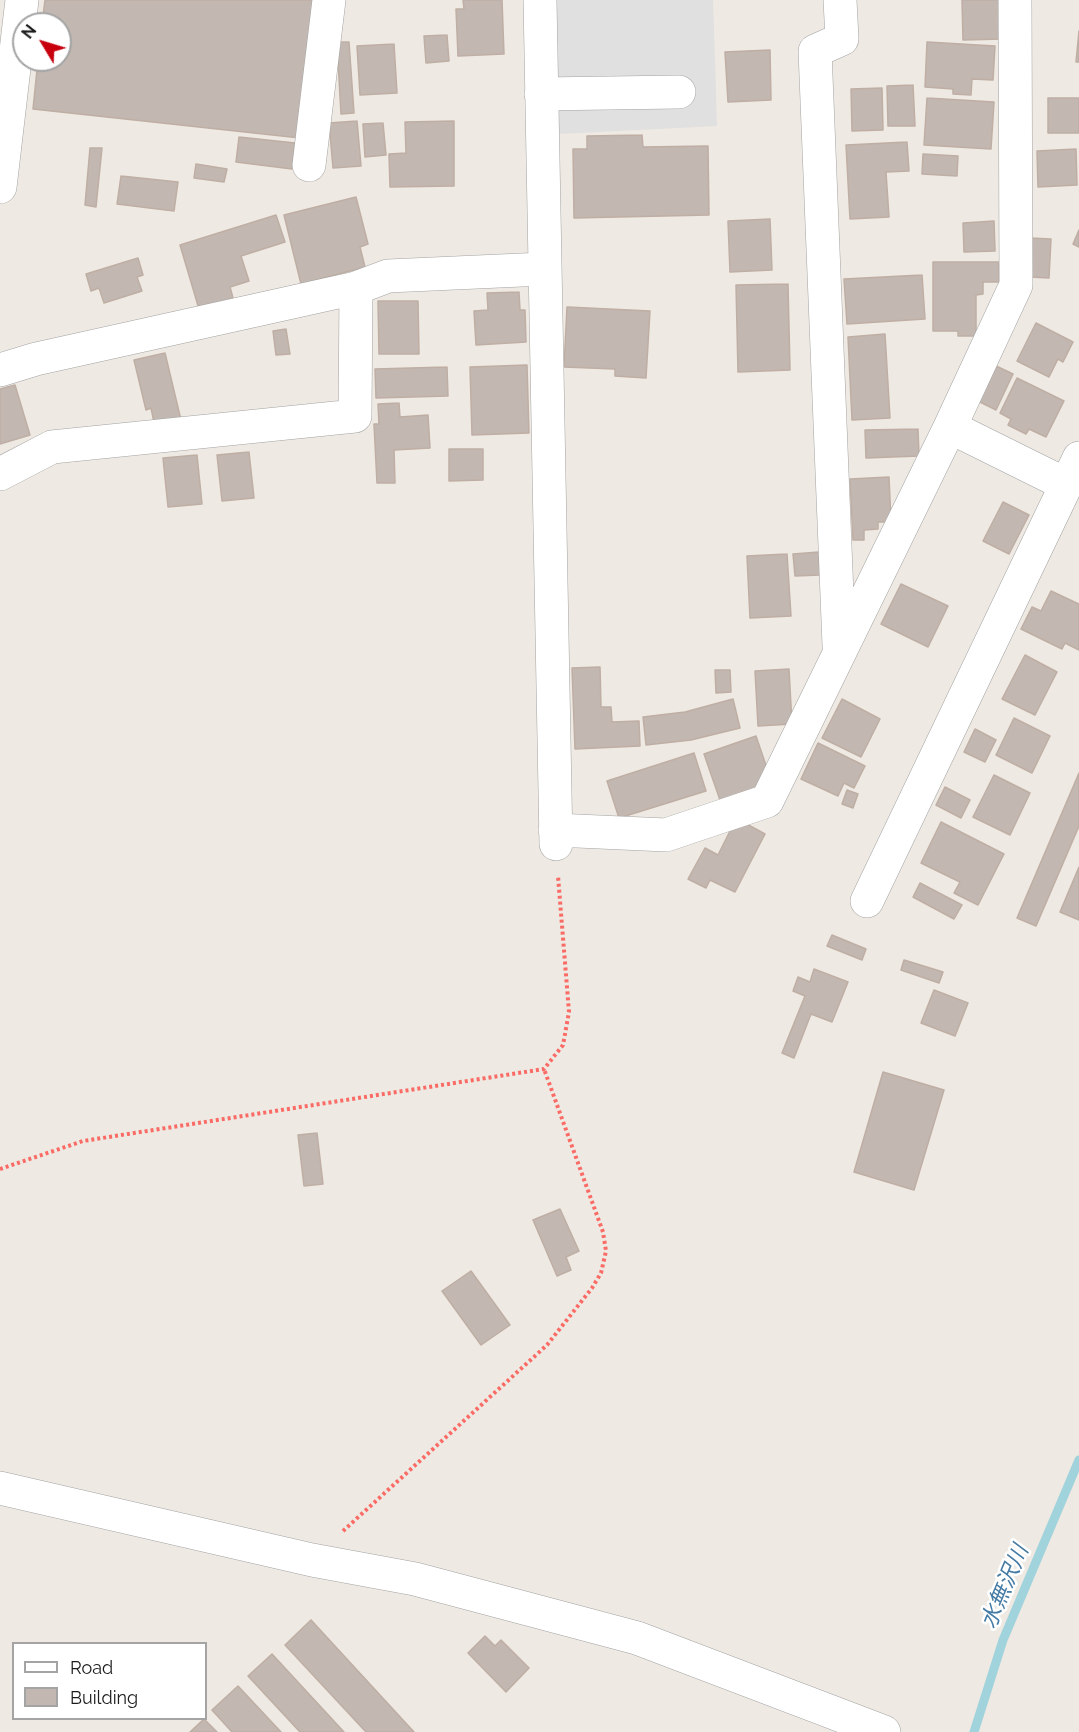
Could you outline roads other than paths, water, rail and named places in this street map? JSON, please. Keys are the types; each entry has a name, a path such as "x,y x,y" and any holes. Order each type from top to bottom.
{"street":[{"path":"0,187 22,0"},
{"path":"309,165 329,0"},
{"path":"540,0 555,837 666,835 767,801 950,427 1016,285 1015,0"},
{"path":"840,0 842,39 815,51 840,650"},
{"path":"542,94 679,92"},
{"path":"0,370 36,359 356,288 388,276 544,269"},
{"path":"0,474 52,447 355,416 356,288"},
{"path":"867,902 1073,471 950,427"},
{"path":"0,1488 312,1560 415,1579 637,1638 884,1732"}],"waterway":[{"name":"水無沢川","path":"974,1732 1003,1640 1079,1460"}]}
